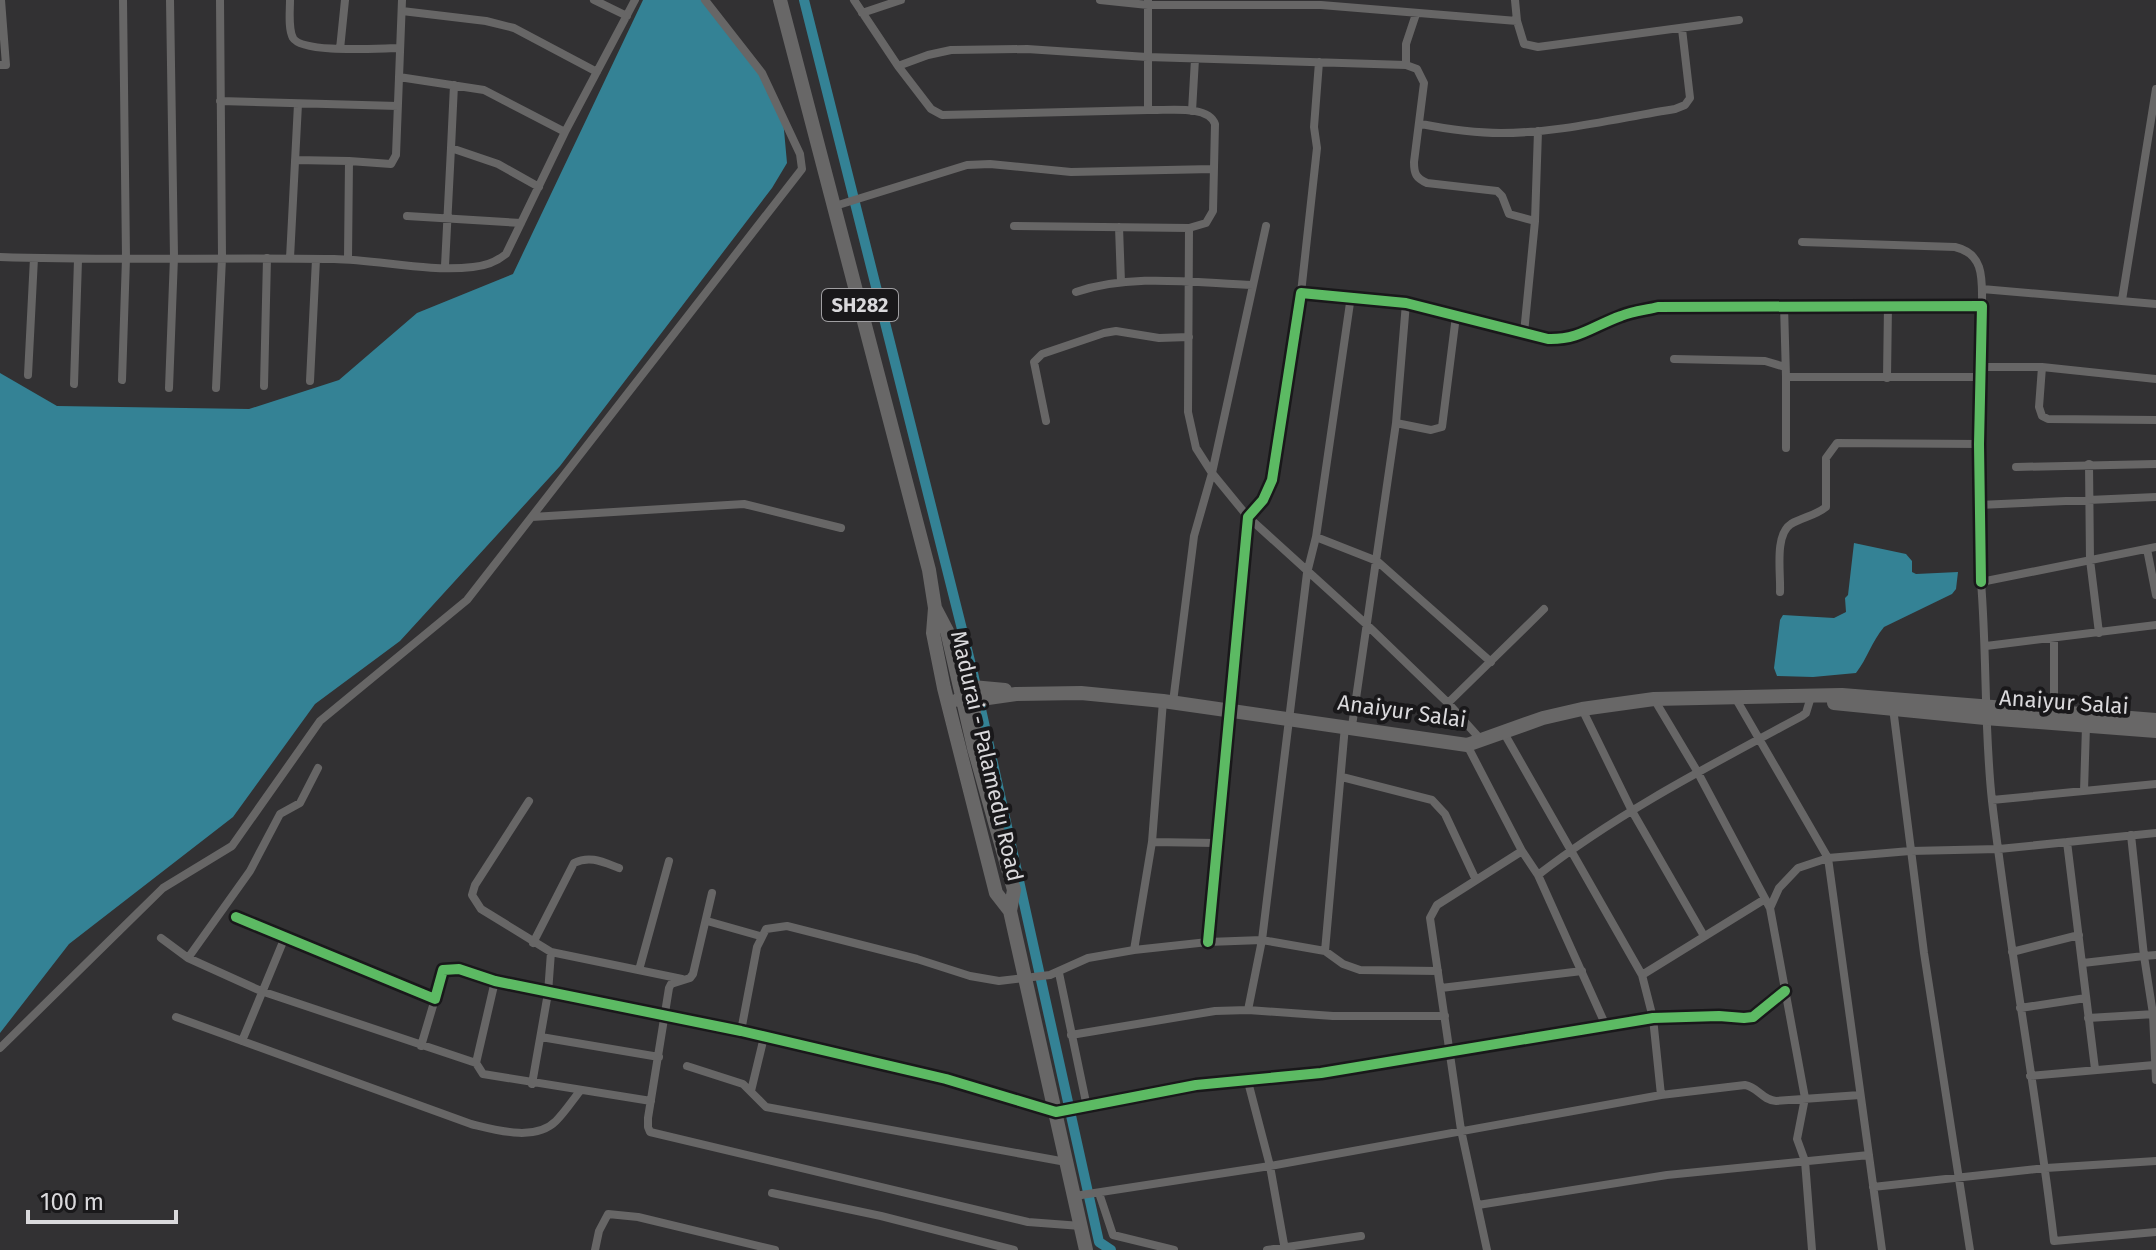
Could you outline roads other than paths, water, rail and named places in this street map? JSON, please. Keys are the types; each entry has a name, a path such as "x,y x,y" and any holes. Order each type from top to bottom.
{"main road":[{"name":"Madurai - Palamedu Road","path":"781,2 929,570 935,608 933,633 944,688 996,893 1010,911 1031,979 1086,1250"},
{"name":"Madurai - Palamedu Road","path":"935,608 947,631 952,654 974,693 974,748 1014,890 1010,911"},
{"name":"Anaiyur Salai","path":"944,688 974,693 1081,693 1168,701 1349,726 1437,742 1475,743 1582,709 1654,699 1842,695 1893,704"},
{"path":"949,709 974,693"},
{"name":"Anaiyur Salai","path":"1777,697 2054,719 2156,720"},
{"name":"Anaiyur Salai","path":"2054,719 2086,726 2156,731"},
{"path":"970,791 986,789"}],"street":[{"path":"0,65 6,65 1,0"},
{"path":"122,380 126,258 123,0"},
{"path":"169,388 174,257 170,0"},
{"path":"216,388 222,258 220,0"},
{"path":"290,0 294,38 307,46 400,48"},
{"path":"340,49 345,0"},
{"path":"295,160 391,164 396,155 402,0"},
{"path":"594,0 627,16"},
{"path":"0,257 78,260 174,257 348,259 471,268 496,262 506,254 565,132 635,0"},
{"path":"0,1048 163,888 232,846 320,721 467,600 802,169 800,154 762,73 705,0"},
{"path":"854,0 898,66 931,109 942,115 1148,110 1192,111 1206,113 1214,119 1211,217 1201,225 1189,228 1014,226"},
{"path":"862,13 901,0"},
{"path":"1100,0 1321,3 1517,21"},
{"path":"1515,0 1524,44 1538,47 1739,20"},
{"path":"1148,3 1148,110"},
{"path":"402,11 486,21 514,28 597,72"},
{"path":"1406,65 1406,44 1416,14"},
{"path":"1421,124 1471,132 1538,131 1675,109 1685,105 1690,98 1691,87 1682,29"},
{"path":"898,66 951,50 1027,49 1147,57 1406,65 1417,69 1424,83 1414,162 1418,179 1427,183 1497,191 1509,214 1535,221"},
{"path":"1192,111 1195,59"},
{"path":"1208,942 1248,517 1269,492 1272,480 1301,293 1317,148 1314,127 1319,62"},
{"path":"399,77 484,90 565,132"},
{"path":"445,266 454,85"},
{"path":"2122,300 2156,89"},
{"path":"220,101 398,106"},
{"path":"290,258 298,104"},
{"path":"1524,333 1535,221 1538,131"},
{"path":"451,148 498,164 539,187"},
{"path":"348,259 349,161"},
{"path":"835,206 967,165 990,164 1071,172 1213,169"},
{"path":"407,216 521,223"},
{"path":"1134,950 1194,536 1212,473 1266,226"},
{"path":"1119,227 1121,282"},
{"path":"1189,228 1188,412 1196,448 1248,517 1448,703 1475,743 1522,851 1538,875 1606,1026"},
{"path":"1802,242 1955,247 1968,250 1977,260 1982,289 1979,505 1986,646 1985,713 1992,800 2055,1245 2156,1232"},
{"path":"28,375 34,258"},
{"path":"264,386 267,258"},
{"path":"310,381 316,259"},
{"path":"74,384 78,260"},
{"path":"1076,292 1096,285 1121,282 1253,285"},
{"path":"1982,289 2156,304"},
{"path":"1301,293 1406,303 1548,339 1575,338 1624,314 1658,307 1982,306"},
{"path":"1248,1010 1262,940 1307,573 1316,537 1351,296"},
{"path":"1325,951 1342,777 1396,423 1406,303"},
{"path":"1784,305 1786,448"},
{"path":"1887,378 1888,305"},
{"path":"1396,423 1431,430 1442,427 1456,316"},
{"path":"1046,421 1034,362 1042,354 1091,335 1116,331 1159,338 1189,337"},
{"path":"1674,359 1765,361 1786,372 1887,378 1982,377"},
{"path":"1983,367 2042,367 2156,379"},
{"path":"2042,367 2039,407 2042,416 2048,419 2156,420"},
{"path":"1780,592 1782,534 1789,525 1826,507 1826,458 1837,443 1979,444"},
{"path":"2089,464 2090,560 2099,633"},
{"path":"2016,467 2156,464"},
{"path":"1979,505 2156,497"},
{"path":"532,517 744,504 841,528"},
{"path":"1316,537 1377,561 1491,662"},
{"path":"1981,582 2152,548 2156,595"},
{"path":"1448,703 1544,609"},
{"path":"1986,646 2156,625"},
{"path":"2054,638 2054,719"},
{"path":"1654,699 1697,771 1770,908 1805,1098 1797,1139 1805,1161 1812,1250"},
{"path":"1736,699 1828,858 1882,1250"},
{"path":"1538,875 1570,850 1697,771 1802,716 1810,700"},
{"path":"1893,704 1910,851 1970,1250"},
{"path":"1582,709 1632,811 1704,936"},
{"path":"2084,791 2086,726"},
{"path":"1504,733 1642,975 1653,1018 1661,1095"},
{"path":"188,958 250,871 280,814 300,803 318,768"},
{"path":"1342,777 1432,800 1445,814 1475,878"},
{"path":"1992,800 2156,784"},
{"path":"529,801 475,885 472,895 481,909 551,952 686,980"},
{"path":"1770,908 1779,888 1798,868 1828,858 1910,851 1999,849 2156,833"},
{"path":"2131,835 2144,956 2154,1014 2156,1080"},
{"path":"1152,842 1216,843"},
{"path":"2067,842 2095,1069"},
{"path":"1487,1250 1461,1130 1431,929 1432,911 1475,878 1522,851"},
{"path":"533,943 574,863 582,859 595,859 619,868"},
{"path":"639,970 669,861"},
{"path":"712,893 693,974 686,980 671,984 648,1127 655,1135 1028,1222 1081,1226"},
{"path":"1642,975 1765,899"},
{"path":"236,917 435,999"},
{"path":"707,921 760,936"},
{"path":"741,1031 760,936 766,929 787,926 984,980 1031,979 1054,974 1088,958 1134,950 1262,940 1325,951 1343,964 1360,970 1438,971"},
{"path":"2012,952 2079,935"},
{"path":"242,1041 285,937"},
{"path":"161,938 188,958 261,991 476,1063 483,1074 651,1101"},
{"path":"532,1084 548,993 551,952"},
{"path":"2083,963 2156,955"},
{"path":"421,1046 440,975 446,968 459,969 548,993 741,1031 946,1079 1057,1112 1196,1085 1321,1073 1653,1018 1753,1017 1785,991"},
{"path":"1441,988 1582,971"},
{"path":"1054,974 1086,1107"},
{"path":"476,1063 495,981"},
{"path":"2020,1008 2086,998"},
{"path":"1071,1035 1190,1014 1248,1010 1333,1016 1445,1016"},
{"path":"2088,1018 2154,1014"},
{"path":"176,1017 471,1124 498,1130 537,1131 554,1123 580,1091"},
{"path":"541,1037 659,1057"},
{"path":"751,1091 764,1037"},
{"path":"2030,1076 2154,1065"},
{"path":"687,1066 735,1080 751,1091 758,1102 774,1108 1067,1162"},
{"path":"1247,1078 1270,1166 1285,1248"},
{"path":"1076,1196 1270,1166 1661,1095 1745,1085 1753,1086 1768,1101 1860,1095"},
{"path":"1478,1205 1667,1175 1869,1155"},
{"path":"1873,1187 2046,1168 2156,1161"},
{"path":"772,1193 881,1216 1014,1250"},
{"path":"1098,1193 1113,1235 1174,1250"},
{"path":"595,1250 599,1231 608,1214 638,1217 775,1250"},
{"path":"1267,1250 1361,1236"}],"water":[{"path":"643,0 705,0 759,65 783,119 787,163 772,188 560,466 400,641 315,704 233,817 69,944 0,1033 0,373 57,406 249,409 339,380 417,313 513,274"},
{"path":"1854,543 1906,554 1912,561 1912,572 1916,574 1958,572 1956,589 1952,594 1884,627 1856,673 1777,676 1774,668 1783,615 1834,618 1846,612 1845,598 1848,595"}],"waterway":[{"path":"804,0 973,673 1099,1242 1111,1250"}]}
